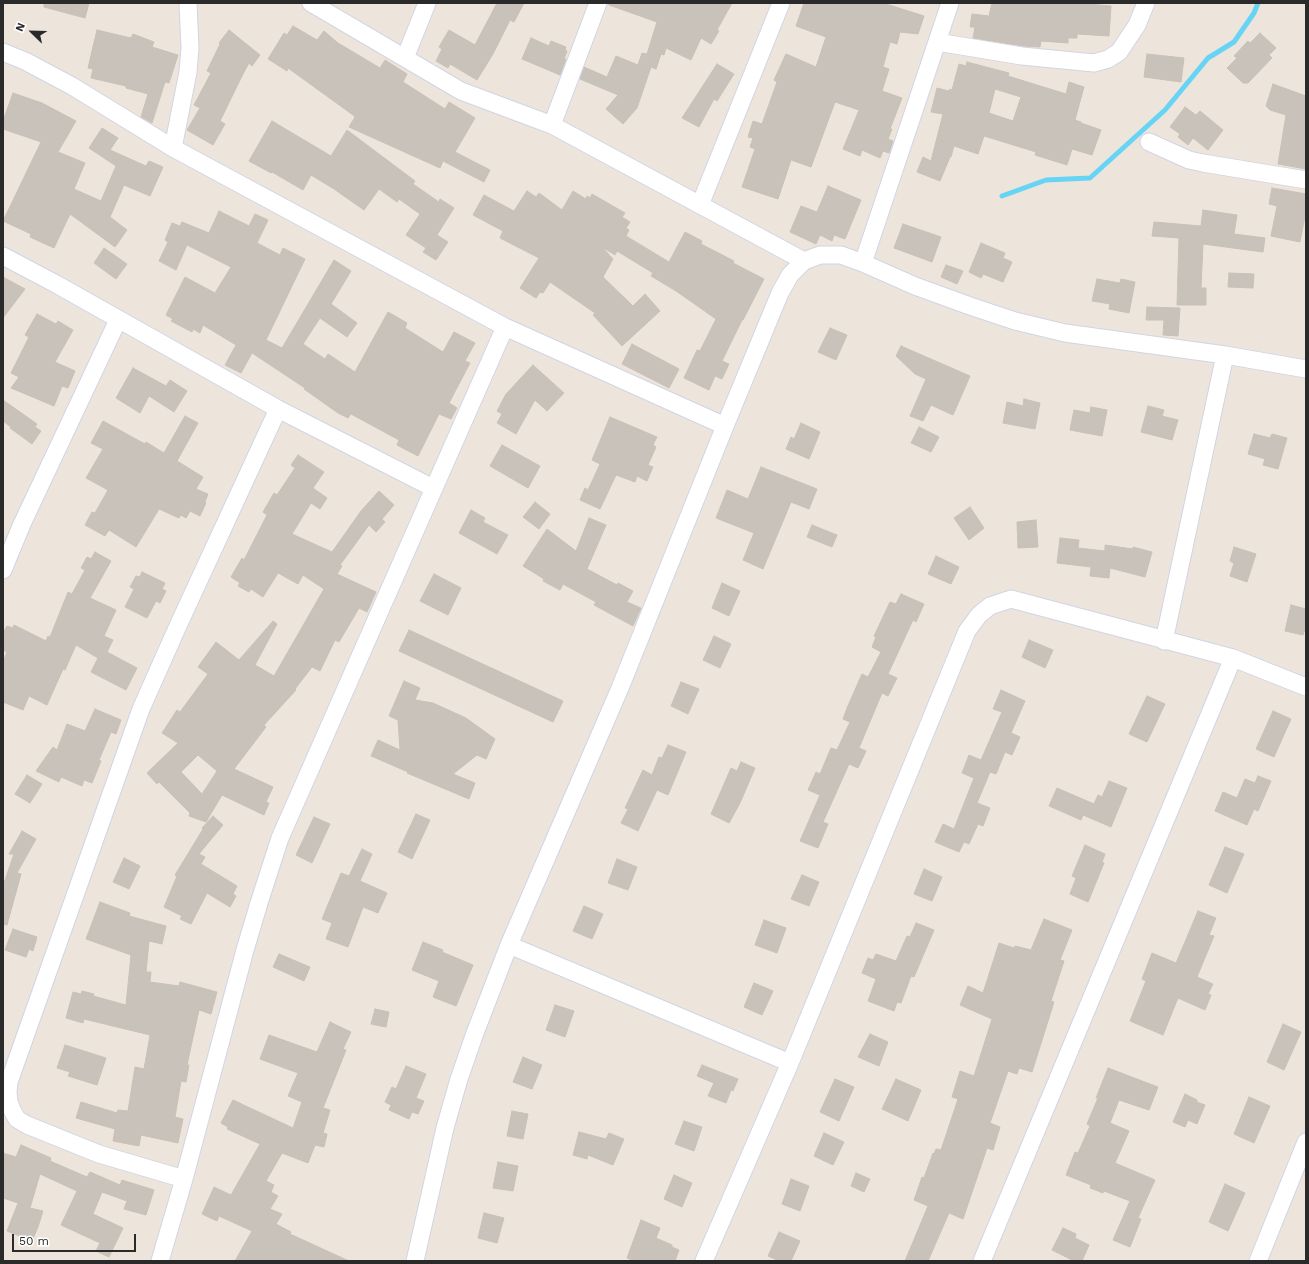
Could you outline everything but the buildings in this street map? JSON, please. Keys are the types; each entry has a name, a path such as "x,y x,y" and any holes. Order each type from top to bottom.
{"street":[{"path":"173,148 188,72 190,48 188,3"},
{"path":"311,3 461,91 552,125 804,261"},
{"path":"405,58 427,3"},
{"path":"552,125 598,3"},
{"path":"700,205 781,3"},
{"path":"863,263 950,3"},
{"path":"937,42 1022,56 1094,63 1108,59 1119,52 1137,25 1146,3"},
{"path":"3,52 25,60 72,86 173,148 505,327 725,426"},
{"path":"1149,142 1189,160 1306,180"},
{"path":"415,1261 445,1128 459,1079 475,1033 509,945 620,688 725,426 780,293 790,275 804,261 820,255 841,255 916,286 1015,322 1065,333 1306,369"},
{"path":"3,256 56,284 278,409 433,488"},
{"path":"3,570 22,524 118,320"},
{"path":"160,1261 184,1178 245,950 280,838 505,327"},
{"path":"1164,641 1225,356"},
{"path":"184,1178 99,1154 27,1125 17,1119 12,1110 8,1093 9,1082 141,709 176,628 278,409"},
{"path":"704,1261 790,1062 967,632 978,615 990,606 1011,599 1164,641 1233,658 1306,687"},
{"path":"982,1261 1233,658"},
{"path":"509,945 790,1062"},
{"path":"1258,1261 1306,1144"}],"waterway":[{"path":"1002,196 1046,180 1090,178 1165,110 1208,58 1234,42 1254,13 1258,3"}]}
